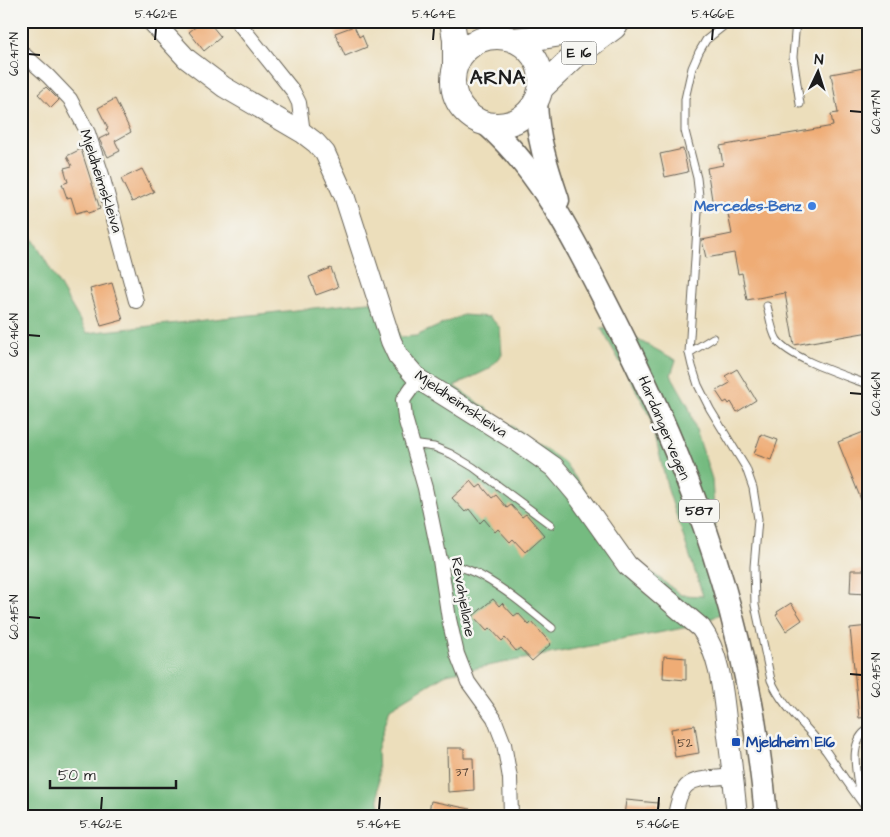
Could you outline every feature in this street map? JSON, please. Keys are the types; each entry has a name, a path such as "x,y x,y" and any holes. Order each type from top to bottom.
{"highway":[{"path":"452,21 455,40 453,80 455,94 462,107 472,117 485,123"},
{"name":"E 16","path":"455,66 462,54 472,44 504,33 547,37 587,30 620,21"},
{"name":"E 16","path":"485,123 499,125 513,122 526,114 538,95 575,56 620,21"},
{"path":"504,33 527,48 536,60 541,74 538,95"}],"main road":[{"name":"Mjeldheimskleiva","path":"152,21 186,59 207,75 303,133 316,143 331,164 344,195 391,342 398,356 418,378 520,442 554,467 576,493 627,566 702,628 709,639 718,671 725,708 737,816"},
{"name":"Hardangervegen","path":"538,95 537,122 543,157 568,227 661,415 703,522 730,609 742,661 754,722 766,816"},
{"name":"Hardangervegen","path":"485,123 511,149 568,227"}],"street":[{"path":"237,21 293,90 299,103 303,133"},
{"name":"Mjeldheimskleiva","path":"21,52 70,99 88,133 102,175 136,300"},
{"name":"Revahjellane","path":"418,378 403,400 405,418 425,488 440,560 449,620 462,669 474,692 494,718 504,744 510,778 511,816"},
{"path":"675,816 678,798 682,789 689,783 733,776"}],"lane":[{"path":"730,21 706,40 699,52 692,68 685,99 685,131 697,178 699,196 689,353 698,385 746,468 753,488 758,519 754,567 755,605 771,680 784,703 825,751 869,812"},
{"path":"796,21 793,57 800,104"},
{"path":"767,306 773,331 778,341 786,349 869,385"},
{"path":"689,353 713,338"},
{"path":"412,444 434,448 451,454 473,467 551,525"},
{"path":"440,560 484,577 512,596 552,628"},
{"path":"860,801 855,754 857,742 863,732 869,729"}],"green space":[{"path":"21,218 87,333 387,300 400,337 416,336 463,315 490,317 500,328 502,355 489,369 454,386 564,462 637,561 681,595 703,596 668,490 650,415 601,328 625,333 676,360 671,375 688,405 712,479 716,542 732,608 699,625 446,674 390,708 377,751 379,804 388,816 21,816"}],"building":[{"path":"203,21 208,21 221,37 204,51 189,32"},
{"path":"354,26 359,37 362,35 367,47 345,56 335,33"},
{"path":"869,67 869,332 794,345 785,293 747,300 742,273 738,274 734,253 706,258 702,240 732,234 726,204 713,206 707,168 723,165 720,146 833,126 831,114 838,113 831,74"},
{"path":"46,87 59,100 51,108 38,94"},
{"path":"115,99 131,132 115,141 120,151 108,157 99,139 109,134 106,129 108,128 98,108"},
{"path":"81,149 100,209 88,213 87,210 76,213 71,197 67,198 62,184 68,182 64,168 72,166 67,156"},
{"path":"683,149 688,172 665,177 660,154"},
{"path":"142,169 154,192 132,202 121,179"},
{"path":"331,268 338,287 316,295 309,277"},
{"path":"112,283 123,320 101,326 90,289"},
{"path":"737,369 756,400 737,412 731,402 729,404 727,401 724,403 716,391 730,383 725,376"},
{"path":"869,430 869,517 868,517 838,442"},
{"path":"761,434 778,440 771,460 754,454"},
{"path":"471,481 477,488 481,485 492,498 496,495 507,508 511,505 522,517 526,514 544,535 525,552 513,539 510,542 498,529 495,532 484,519 480,523 469,509 465,512 452,498"},
{"path":"851,570 867,570 866,594 850,593"},
{"path":"493,599 499,606 502,603 514,616 518,613 529,625 532,622 551,644 532,661 520,648 516,651 505,638 502,641 490,628 487,631 473,616"},
{"path":"791,603 802,620 786,631 776,615 778,614 777,612"},
{"path":"869,626 869,717 859,718 850,628"},
{"path":"664,656 686,658 686,680 663,678"},
{"path":"695,725 699,753 675,757 671,729"},
{"path":"447,748 464,748 464,758 473,758 474,790 448,792"},
{"path":"626,800 658,803 657,816 624,816"},
{"path":"431,801 470,809 470,816 428,816"}],"place":[{"name":"Mercedes-Benz","path":"812,206"},
{"name":"Mjeldheim E16","path":"736,742"}],"district":[{"name":"ARNA","path":"498,78"}]}
